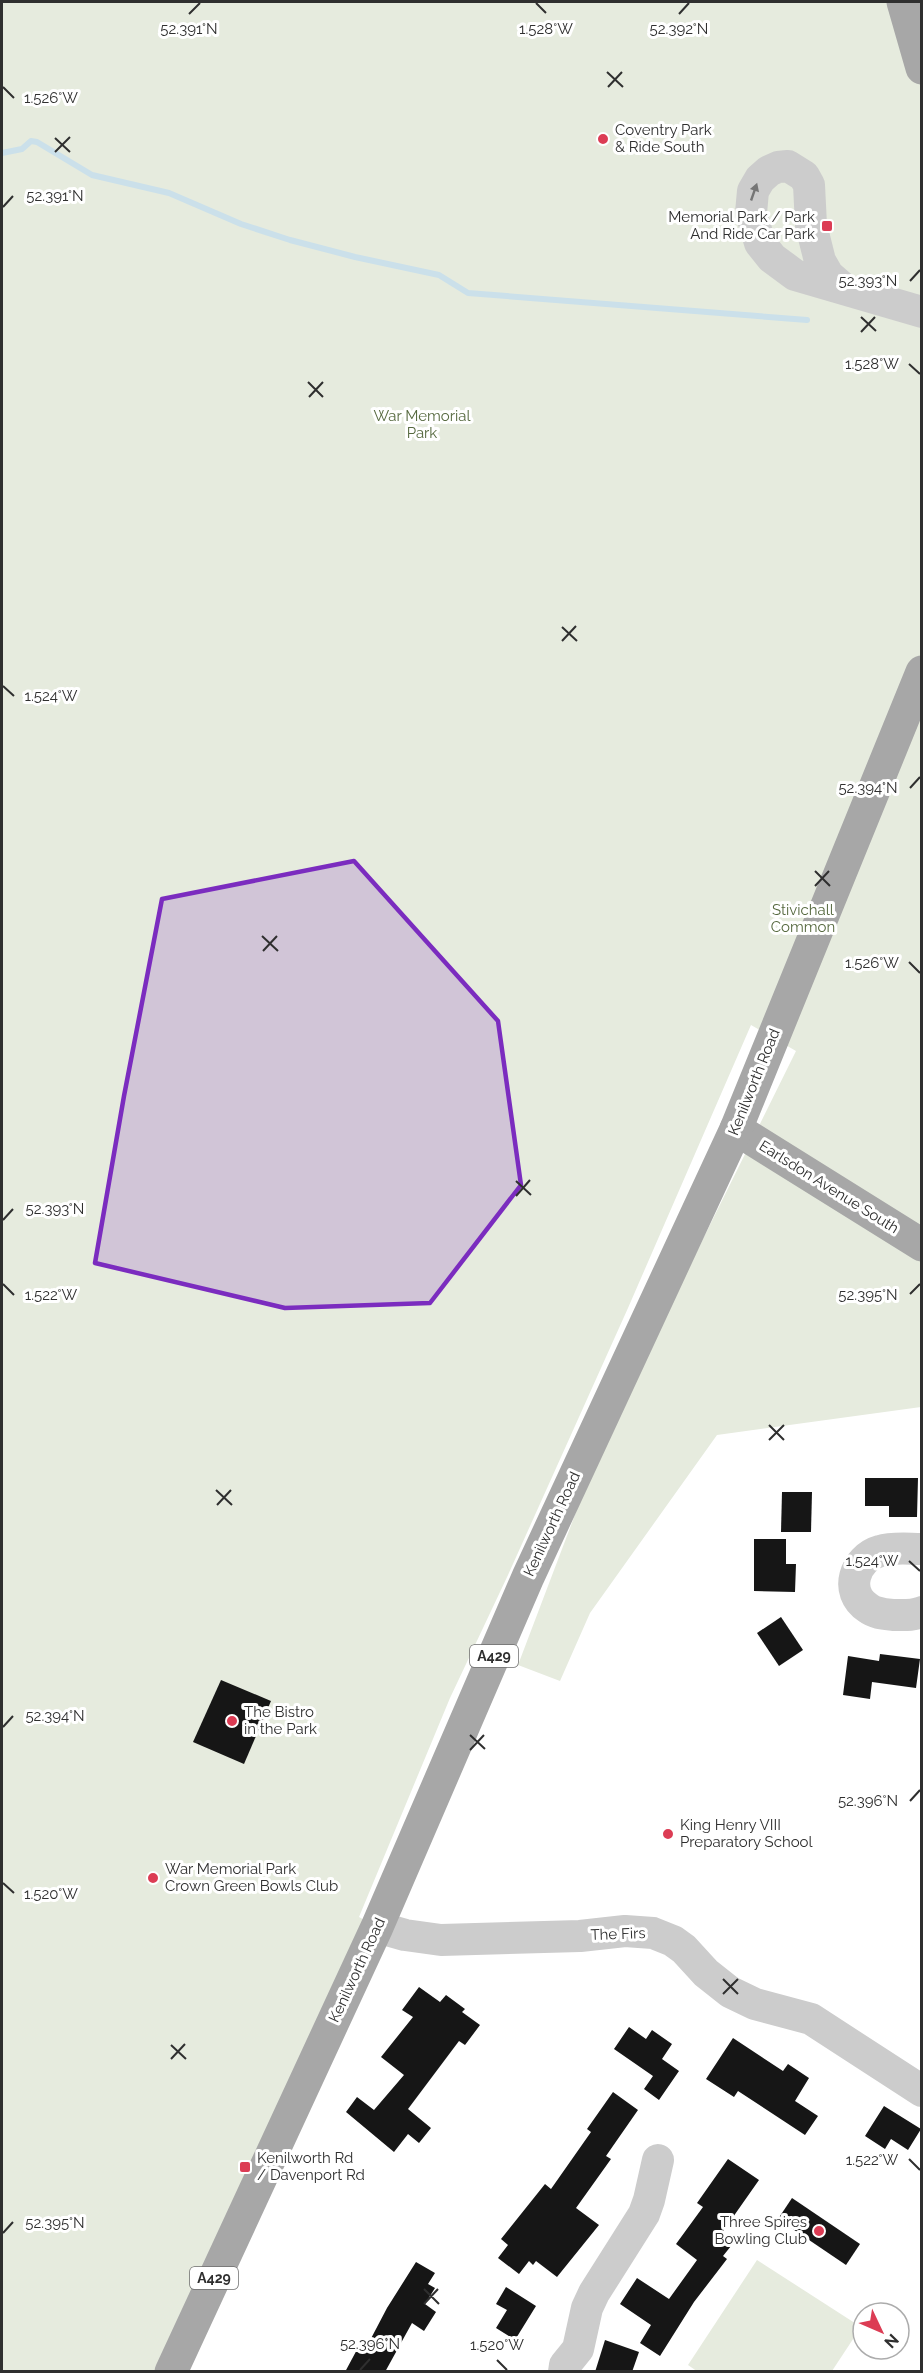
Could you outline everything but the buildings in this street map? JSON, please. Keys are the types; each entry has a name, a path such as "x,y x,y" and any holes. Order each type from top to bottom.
{"main road":[{"path":"903,2 921,68"},
{"name":"Kenilworth Road","path":"171,2372 377,1927 528,1577 736,1129 921,672"},
{"name":"Earlsdon Avenue South","path":"736,1129 921,1245"}],"street":[{"path":"843,288 828,275 820,261 811,225 809,185 804,176 788,166 769,171 760,179 753,191 751,213 760,243 778,264 795,275 815,282 843,288 868,298 921,312"},
{"path":"756,272 795,275"},
{"path":"921,1549 888,1549 873,1553 860,1563 855,1580 858,1596 867,1608 874,1612 906,1615 921,1612"},
{"name":"The Firs","path":"377,1927 405,1935 441,1940 568,1936 625,1931 653,1933 673,1941 684,1949 706,1973 730,1992 755,2004 811,2019 921,2091"},
{"path":"564,2372 566,2365 578,2349 587,2308 594,2293 644,2214 658,2160"}],"highlighted area":[{"path":"354,861 498,1021 521,1185 430,1303 285,1308 95,1263 162,899"}],"green space":[{"name":"War Memorial Park","path":"2,2 921,2 921,1407 717,1435 590,1613 560,1681 518,1665 603,1441 796,1051 751,1025 628,1308 450,1698 359,1917 377,1927 171,2371 2,2371"},
{"path":"757,2260 851,2321 851,2342 832,2371 698,2372 688,2365"}],"waterway":[{"path":"2,153 22,149 31,141 37,142 92,175 169,193 241,224 290,240 439,275 468,293 807,320"}],"place":[{"name":"Coventry Park & Ride South","path":"603,139"},
{"name":"Memorial Park / Park And Ride Car Park","path":"827,226"},
{"name":"The Bistro in the Park","path":"232,1721"},
{"name":"King Henry VIII Preparatory School","path":"668,1834"},
{"name":"War Memorial Park Crown Green Bowls Club","path":"153,1878"},
{"name":"Kenilworth Rd / Davenport Rd","path":"245,2167"},
{"name":"Three Spires Bowling Club","path":"819,2231"}],"park label":[{"name":"Stivichall Common","path":"803,918"}]}
